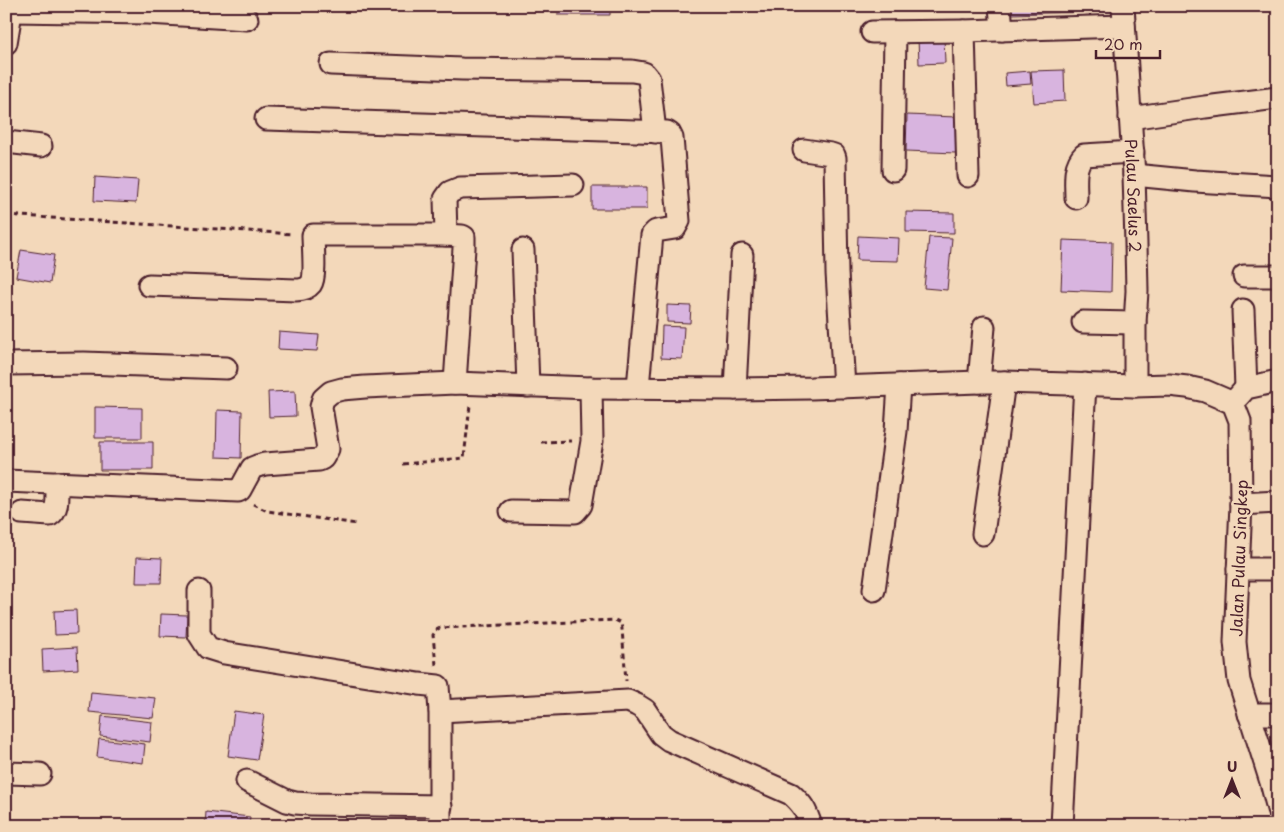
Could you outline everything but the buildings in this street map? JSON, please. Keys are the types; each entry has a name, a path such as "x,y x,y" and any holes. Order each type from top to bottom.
{"street":[{"path":"1000,6 1002,30"},
{"path":"6,41 12,8 247,19"},
{"path":"872,32 1002,30 1123,16"},
{"name":"Pulau Saelus 2","path":"1123,16 1134,175 1137,269 1135,386"},
{"path":"964,31 968,176"},
{"path":"893,170 896,32"},
{"path":"331,64 462,69 632,71 644,74 649,79 655,132"},
{"path":"1130,118 1278,98"},
{"path":"266,119 667,132 670,134 672,138 679,221 675,228 656,231 652,236 638,387"},
{"path":"6,142 41,146"},
{"path":"804,150 831,154 835,158 837,273 844,387"},
{"path":"1076,198 1077,167 1079,160 1084,155 1132,152"},
{"path":"1134,175 1278,186"},
{"path":"446,235 445,199 450,192 460,188 573,185"},
{"path":"149,285 304,289 310,285 314,278 313,236 462,236 464,237 464,384"},
{"path":"523,250 528,386"},
{"path":"735,389 742,255"},
{"path":"1244,276 1278,276"},
{"name":"Jalan Pulau Singkep","path":"1243,310 1239,395 1241,504 1235,642 1239,681 1274,782 1278,809"},
{"path":"1083,322 1135,323"},
{"path":"979,382 984,327"},
{"path":"6,364 84,363 226,368"},
{"path":"6,481 238,491 252,468 257,466 319,460 323,458 328,450 321,407 323,399 331,392 365,387 464,384 591,388 735,389 1004,382 1135,386 1169,385 1239,395 1278,381"},
{"path":"983,534 1004,382"},
{"path":"1062,826 1085,384"},
{"path":"874,590 896,431 899,385"},
{"path":"511,511 575,512 579,508 582,502 592,441 591,388"},
{"path":"22,513 50,515 53,513 56,508 57,483"},
{"path":"1241,504 1278,502"},
{"path":"1238,569 1278,569"},
{"path":"199,592 199,634 208,648 224,653 438,686 440,711 440,816 295,803 247,781"},
{"path":"440,711 628,701 645,710 661,734 669,740 791,794 805,810 811,826"},
{"path":"1249,714 1278,714"},
{"path":"6,773 40,774"}],"path":[{"path":"6,214 313,236"},
{"path":"403,464 464,458 464,384"},
{"path":"541,442 592,441"},
{"path":"238,491 254,505 268,511 357,524"},
{"path":"438,686 432,635 440,628 615,620 621,623 622,629 628,701"}]}
